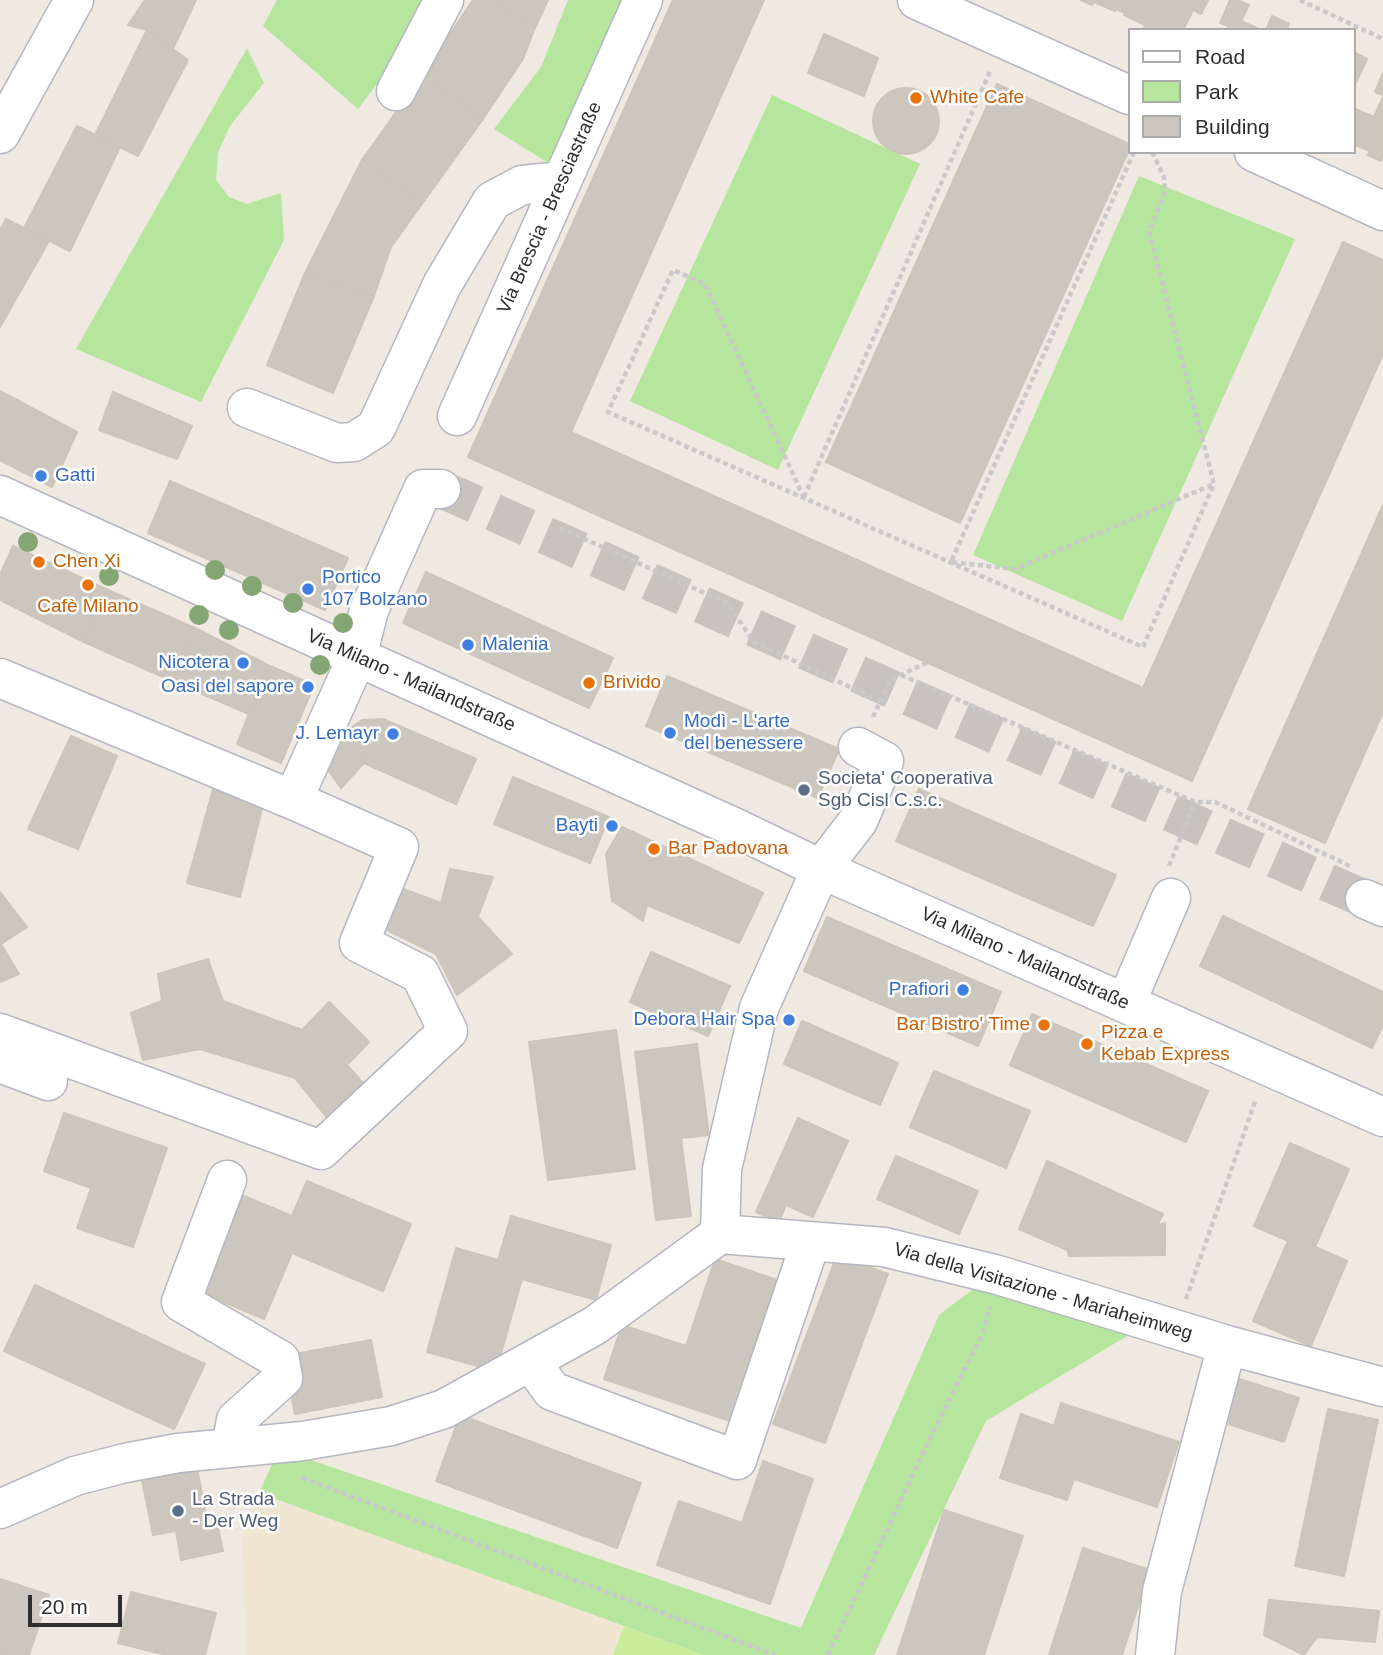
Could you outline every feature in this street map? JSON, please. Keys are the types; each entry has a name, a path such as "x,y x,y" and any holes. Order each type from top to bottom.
{"street":[{"path":"0,135 74,0"},
{"path":"396,91 444,0"},
{"name":"Via Brescia - Bresciastraße","path":"457,416 643,0"},
{"path":"917,0 1128,95"},
{"path":"1258,154 1383,211"},
{"path":"247,408 337,443 354,442 376,428 442,285 492,201 522,185 562,181"},
{"path":"293,800 357,657 369,610 432,489"},
{"name":"Via Milano - Mailandstraße","path":"0,495 821,869 1383,1117"},
{"path":"0,678 399,847 359,943 420,974 448,1031 321,1150 0,1033"},
{"path":"0,1509 75,1476 125,1463 231,1447 303,1441 391,1426 444,1409 594,1326 720,1234 722,1169 759,1008 821,869 859,821 884,761 858,747"},
{"path":"1126,1003 1171,898"},
{"path":"0,1063 48,1081"},
{"path":"227,1180 181,1302 280,1360 283,1378 236,1420 231,1447"},
{"name":"Via della Visitazione - Mariaheimweg","path":"720,1234 884,1247 998,1276 1227,1345 1383,1387"},
{"path":"531,1362 552,1391 737,1460 811,1241"},
{"path":"1155,1655 1162,1591 1227,1345"}],"path":[{"path":"1300,0 1383,39"},
{"path":"804,498 1005,38"},
{"path":"951,562 1133,154"},
{"path":"804,498 705,284 673,270 608,412 1143,647 1214,484 1149,232 1165,192 1164,177 1153,154"},
{"path":"951,562 1016,569 1214,484"},
{"path":"560,528 727,603 754,642 880,701"},
{"path":"858,747 890,680 928,662"},
{"path":"901,675 1195,802 1215,802 1366,891"},
{"path":"1171,898 1164,880 1195,802"},
{"path":"1176,1329 1268,1066"},
{"path":"828,1655 982,1335 998,1276"},
{"path":"294,1474 775,1655"}],"shaded area":[{"path":"259,1493 624,1626 613,1655 247,1655 242,1538"}],"green space":[{"path":"277,0 431,0 413,36 358,109 263,26"},
{"path":"568,0 628,0 558,169 494,129 541,67"},
{"path":"247,48 264,83 230,126 218,152 216,180 229,197 247,204 281,193 284,240 201,402 76,349"},
{"path":"772,95 920,164 778,470 630,401"},
{"path":"1139,176 1295,239 1122,621 973,555"},
{"path":"984,1281 1137,1330 986,1421 874,1655 704,1655 259,1493 279,1449 801,1628 939,1315"},
{"path":"624,1626 704,1655 613,1655"}],"building":[{"path":"145,0 196,0 173,49 147,30 128,25"},
{"path":"473,0 494,0 534,30 523,59 483,119 423,74"},
{"path":"494,0 548,0 534,30"},
{"path":"673,0 764,0 571,432 1143,688 1343,242 1383,260 1383,354 1192,781 468,457"},
{"path":"1081,0 1208,0 1201,14 1193,10 1184,28 1144,28 1145,25 1116,9 1115,11 1094,2 1092,5"},
{"path":"1230,0 1237,0 1249,5 1241,21 1257,28 1228,28 1229,26 1220,23"},
{"path":"1272,16 1289,24 1288,28 1267,28"},
{"path":"147,30 188,60 138,156 95,135"},
{"path":"824,34 878,58 864,96 808,73"},
{"path":"1355,53 1367,59 1355,83"},
{"path":"1383,73 1383,95 1375,92"},
{"path":"423,74 483,119 422,204 362,160"},
{"path":"997,84 1128,144 1128,152 960,523 826,462"},
{"path":"906,88 929,98 939,121 929,144 906,154 883,144 873,121 883,98"},
{"path":"1383,97 1381,161 1368,155 1370,151 1355,145 1355,109 1374,117"},
{"path":"77,126 120,147 70,251 24,228"},
{"path":"362,160 422,204 391,247 374,296 305,273"},
{"path":"6,219 49,241 0,327 0,230"},
{"path":"305,273 374,296 333,393 267,365"},
{"path":"0,391 77,432 52,487 0,460"},
{"path":"113,392 192,426 177,459 99,430"},
{"path":"170,481 348,558 325,610 148,533"},
{"path":"1383,505 1383,712 1325,843 1248,809"},
{"path":"13,546 108,590 84,642 0,600 0,575"},
{"path":"426,572 613,658 589,708 403,623"},
{"path":"108,590 195,628 172,681 84,642"},
{"path":"195,628 268,665 249,714 172,681"},
{"path":"268,665 314,685 281,763 237,744"},
{"path":"667,676 839,749 818,798 646,726"},
{"path":"383,719 476,759 456,804 364,763"},
{"path":"383,719 364,763 341,788 317,755 362,720"},
{"path":"71,736 117,756 78,849 28,829"},
{"path":"513,777 609,817 590,863 494,824"},
{"path":"214,786 265,797 240,897 187,883"},
{"path":"919,789 1116,875 1093,926 896,841"},
{"path":"622,827 763,893 739,943 647,905 643,921 612,901 606,854"},
{"path":"450,869 493,877 478,917 512,954 457,995 436,954 379,926 398,887 441,903"},
{"path":"0,892 27,927 1,944 19,974 0,982"},
{"path":"1223,916 1383,992 1383,1025 1372,1048 1200,966"},
{"path":"827,917 1001,992 978,1046 804,971"},
{"path":"651,952 730,986 708,1036 630,1002"},
{"path":"208,959 223,1001 302,1030 329,1002 369,1042 347,1065 370,1091 329,1120 295,1078 200,1049 143,1060 131,1013 162,1001 158,974"},
{"path":"1032,1014 1208,1091 1186,1142 1010,1065"},
{"path":"802,1021 898,1063 880,1105 784,1064"},
{"path":"616,1030 635,1169 548,1180 529,1042"},
{"path":"697,1044 709,1135 681,1138 691,1216 656,1220 635,1052"},
{"path":"934,1071 1030,1111 1006,1168 910,1127"},
{"path":"64,1113 167,1148 133,1247 77,1228 91,1188 44,1171"},
{"path":"798,1118 848,1141 813,1217 786,1205 779,1222 756,1212"},
{"path":"1290,1143 1349,1169 1315,1247 1347,1261 1311,1346 1253,1321 1288,1241 1254,1226"},
{"path":"896,1156 978,1191 959,1234 877,1199"},
{"path":"1047,1161 1163,1214 1157,1226 1165,1223 1165,1255 1069,1256 1067,1250 1019,1229"},
{"path":"307,1181 411,1224 383,1291 292,1253 264,1319 198,1291 239,1194 292,1216"},
{"path":"511,1216 611,1245 596,1300 522,1279 496,1371 427,1352 456,1248 498,1260"},
{"path":"837,1255 888,1274 825,1443 773,1424"},
{"path":"715,1259 780,1281 733,1422 604,1379 622,1325 686,1346"},
{"path":"35,1285 205,1364 174,1429 4,1351"},
{"path":"371,1340 382,1397 295,1414 283,1356"},
{"path":"1230,1376 1299,1398 1284,1442 1216,1420"},
{"path":"1061,1403 1179,1442 1157,1507 1074,1479 1067,1500 1000,1478 1021,1414 1054,1426"},
{"path":"1328,1409 1378,1420 1344,1576 1295,1566"},
{"path":"460,1415 641,1483 617,1548 436,1481"},
{"path":"763,1461 813,1479 770,1604 657,1565 679,1501 742,1523"},
{"path":"197,1469 208,1524 217,1523 223,1551 181,1560 176,1531 153,1535 142,1480"},
{"path":"944,1510 1023,1536 984,1655 897,1655"},
{"path":"1083,1548 1150,1570 1122,1655 1049,1655"},
{"path":"0,1579 49,1595 29,1655 0,1655"},
{"path":"131,1592 216,1613 205,1655 166,1655 118,1643"},
{"path":"1269,1600 1379,1611 1375,1642 1317,1637 1304,1655 1264,1635"}],"tunnel":[{"path":"441,489 1365,899"}],"place":[{"name":"White Cafe","path":"916,98"},
{"name":"Gatti","path":"41,476"},
{"name":"Chen Xi","path":"39,562"},
{"name":"Cafè Milano","path":"88,585"},
{"name":"Portico 107 Bolzano","path":"308,589"},
{"name":"Malenia","path":"468,645"},
{"name":"Nicotera","path":"243,663"},
{"name":"Brivido","path":"589,683"},
{"name":"Oasi del sapore","path":"308,687"},
{"name":"Modì - L'arte del benessere","path":"670,733"},
{"name":"J. Lemayr","path":"393,734"},
{"name":"Societa' Cooperativa Sgb Cisl C.s.c.","path":"804,790"},
{"name":"Bayti","path":"612,826"},
{"name":"Bar Padovana","path":"654,849"},
{"name":"Prafiori","path":"963,990"},
{"name":"Debora Hair Spa","path":"789,1020"},
{"name":"Bar Bistro' Time","path":"1044,1025"},
{"name":"Pizza e Kebab Express","path":"1087,1044"},
{"name":"La Strada - Der Weg","path":"178,1511"}]}
